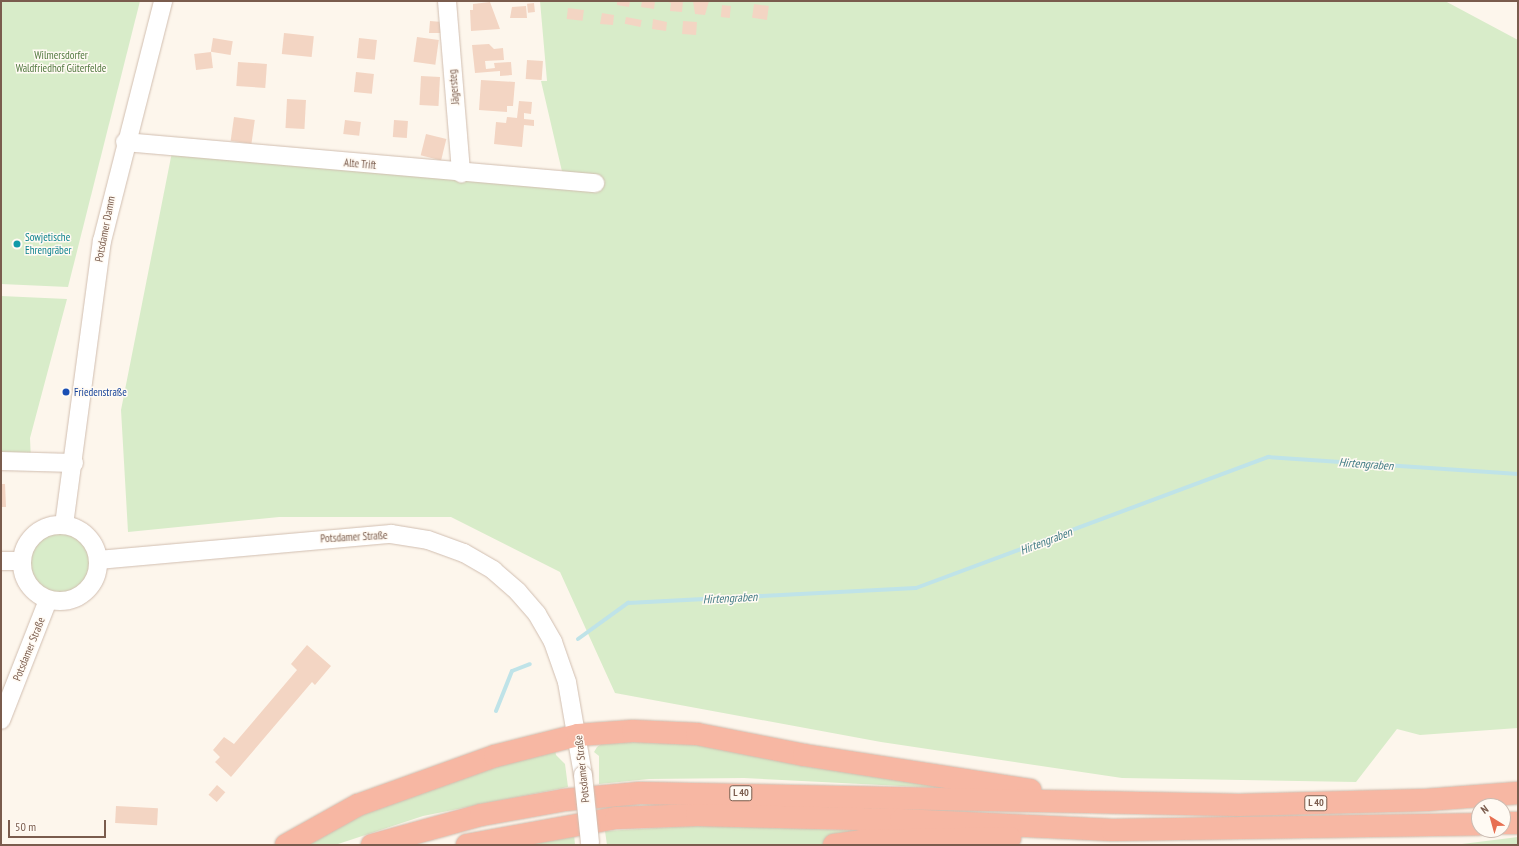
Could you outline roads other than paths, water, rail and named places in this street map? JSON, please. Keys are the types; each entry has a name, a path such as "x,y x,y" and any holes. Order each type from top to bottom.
{"highway":[{"path":"286,845 358,805 411,784 495,756 578,736 633,731 697,734 804,755 1115,805"},
{"name":"L 40","path":"372,845 481,815 564,800 640,792 1115,805 1426,800 1518,793"},
{"name":"L 40","path":"467,845 616,818 697,815 901,820 1112,830 1374,828 1471,824"},
{"path":"834,845 861,841 1078,837 1112,830"}],"street":[{"name":"Potsdamer Damm","path":"64,525 74,463 98,260 124,142 163,1"},
{"name":"Jägersteg","path":"447,1 461,173"},
{"name":"Alte Trift","path":"124,142 595,184"},
{"path":"1,461 74,463"},
{"path":"52,525 64,525 84,533 96,550 98,560 97,572 84,593 61,602 48,600 28,585 21,561 30,538 52,525"},
{"name":"Potsdamer Straße","path":"98,560 352,536 391,534 449,547 493,570 537,614 553,642 567,682 578,736 590,844"},
{"path":"1,561 21,561"},
{"name":"Potsdamer Straße","path":"1,720 48,600"}],"waterway":[{"name":"Hirtengraben","path":"578,639 628,603 916,588 1268,457 1518,474"},
{"name":"Hirtengraben","path":"496,711 512,671 530,664"}],"place":[{"name":"Sowjetische Ehrengräber","path":"17,244"},
{"name":"Friedenstraße","path":"66,392"}],"park label":[{"name":"Wilmersdorfer Waldfriedhof Güterfelde","path":"61,62"}]}
